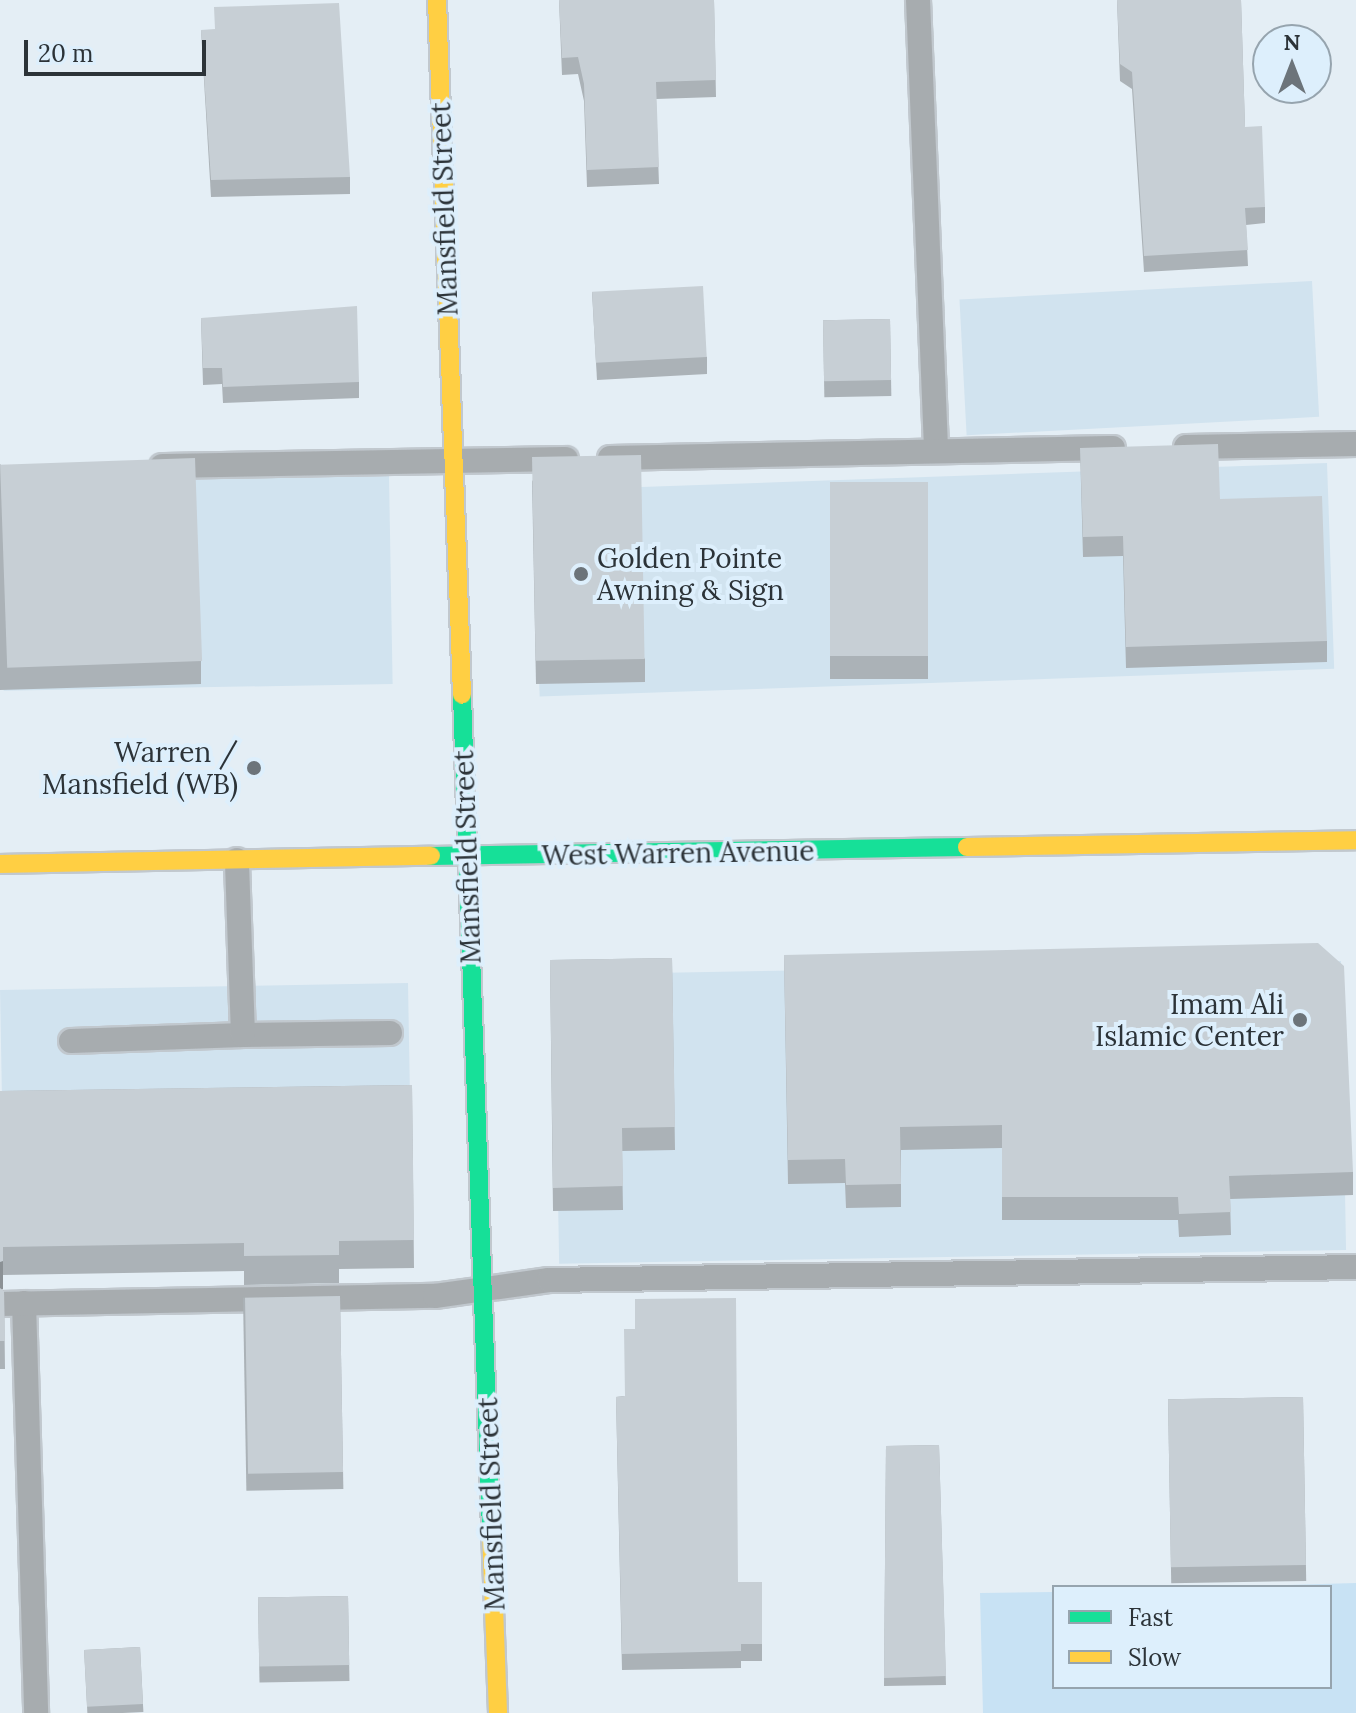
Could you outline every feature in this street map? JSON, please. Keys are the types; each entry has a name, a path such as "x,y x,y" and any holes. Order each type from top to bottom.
{"street":[{"name":"Mansfield Street","path":"437,0 498,1713"},
{"name":"West Warren Avenue","path":"0,864 1356,840"}],"lane":[{"path":"918,0 936,451"},
{"path":"140,466 1356,444"},
{"path":"237,860 243,1035"},
{"path":"71,1041 390,1033"},
{"path":"36,1713 12,1304 484,1290 549,1280 1356,1267"}],"shaded area":[{"path":"1312,281 1319,417 967,435 959,299"},
{"path":"1327,463 1334,669 540,697 532,491"},
{"path":"389,476 393,684 4,691 0,483"},
{"path":"1341,961 1346,1250 559,1264 554,975"},
{"path":"408,983 413,1266 5,1273 0,990"},
{"path":"1356,1583 1356,1713 983,1713 980,1593 1052,1592 1052,1689 1332,1689 1332,1585 1290,1585"}],"building":[{"path":"559,0 714,0 716,80 656,82 659,167 587,170 584,84 578,57 562,58"},
{"path":"1117,0 1241,0 1245,127 1262,126 1265,207 1245,208 1248,250 1144,256 1132,72 1120,64"},
{"path":"339,3 350,177 211,180 201,30 215,29 214,7"},
{"path":"703,286 707,357 596,363 592,292"},
{"path":"357,306 359,382 223,387 222,368 203,368 201,318"},
{"path":"890,319 891,380 824,381 823,320"},
{"path":"1218,444 1220,499 1322,496 1327,641 1126,647 1123,536 1083,537 1080,448"},
{"path":"641,455 645,659 536,661 532,457"},
{"path":"195,458 202,661 7,668 0,465"},
{"path":"830,482 928,482 928,656 830,656"},
{"path":"1318,943 1344,966 1353,1172 1229,1176 1231,1212 1179,1214 1178,1197 1002,1197 1002,1125 900,1127 901,1184 846,1185 845,1159 788,1160 784,955"},
{"path":"672,958 675,1127 622,1128 623,1186 553,1188 550,960"},
{"path":"412,1085 414,1240 339,1241 339,1255 244,1256 244,1243 3,1247 3,1261 0,1262 0,1091"},
{"path":"0,1288 4,1291 5,1341 0,1341"},
{"path":"340,1296 343,1472 248,1474 245,1298"},
{"path":"736,1298 738,1582 762,1582 762,1644 741,1644 741,1651 622,1654 616,1397 625,1396 624,1329 635,1329 635,1299"},
{"path":"1303,1397 1306,1565 1171,1567 1168,1399"},
{"path":"939,1445 946,1676 884,1678 886,1446"},
{"path":"348,1596 349,1665 259,1667 258,1598"},
{"path":"140,1647 143,1704 87,1707 84,1650"}],"traffic: fast":[{"path":"462,695 491,1530"},
{"path":"431,856 967,847"}],"traffic: slow":[{"path":"437,0 462,695"},
{"path":"967,847 1356,840"},
{"path":"0,864 431,856"},
{"path":"491,1530 498,1713"}],"place":[{"name":"Golden Pointe Awning & Sign","path":"581,574"},
{"name":"Warren / Mansfield (WB)","path":"254,768"},
{"name":"Imam Ali Islamic Center","path":"1300,1020"}]}
